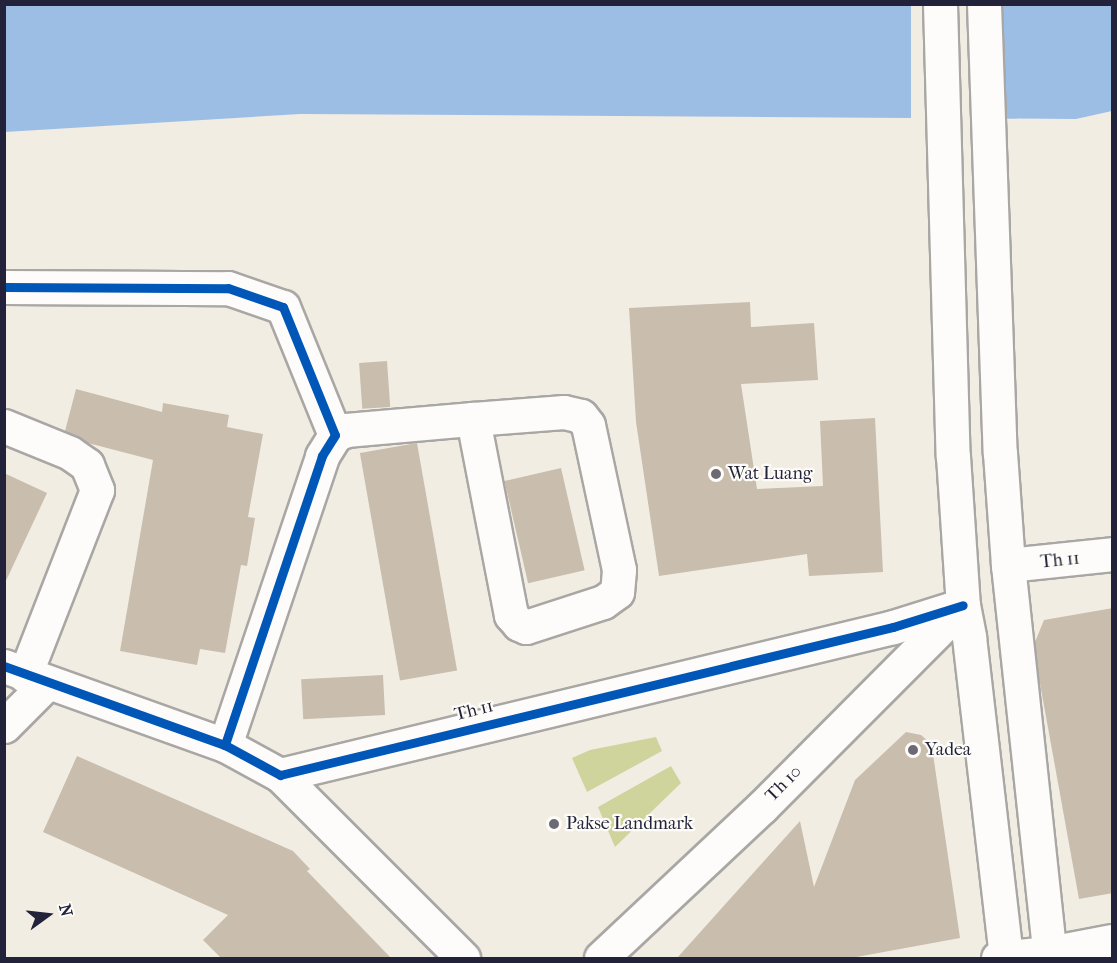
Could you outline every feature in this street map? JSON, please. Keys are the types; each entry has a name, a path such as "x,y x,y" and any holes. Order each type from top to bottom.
{"main road":[{"path":"940,4 951,374 963,605 969,636 1003,958 1050,956 1113,941"},
{"path":"984,4 999,372 1000,453 1008,565 1050,956"},
{"path":"4,287 228,288 283,306 335,435"},
{"path":"225,745 321,456 335,435 346,430 473,419 564,412 581,417 588,425 619,570 617,592 603,602 525,627 511,615 473,419"},
{"path":"4,426 70,453 87,465 97,490 4,726"},
{"name":"Th 11","path":"1008,565 1113,554"},
{"name":"Th 11","path":"280,776 893,627 963,605"},
{"name":"Th 10","path":"601,958 762,807 963,605"},
{"path":"26,674 225,745 280,776 463,958"}],"green space":[{"path":"656,737 662,751 587,792 572,758 590,750"},
{"path":"671,766 681,783 615,847 598,807"}],"water":[{"path":"5,5 1112,5 1112,111 1076,119 300,114 5,132"}],"pier":[{"path":"911,5 989,5 989,121 911,121"}],"building":[{"path":"750,302 751,327 814,323 818,380 741,384 757,489 823,486 820,421 875,418 883,572 809,576 807,554 659,576 636,422 629,308"},
{"path":"387,361 390,407 362,409 359,363"},
{"path":"76,389 162,412 163,403 229,415 227,427 263,434 248,517 255,518 247,566 241,565 225,653 200,649 197,665 120,651 153,460 88,443 65,431"},
{"path":"417,443 457,670 400,681 360,453"},
{"path":"561,468 585,570 528,583 504,481"},
{"path":"4,473 47,493 4,585"},
{"path":"1113,608 1113,893 1079,899 1039,678 1035,642 1044,620"},
{"path":"383,675 385,715 303,719 301,679"},
{"path":"906,732 921,735 928,741 933,754 960,938 851,958 677,958 800,821 814,887 855,780"},
{"path":"77,756 293,851 310,869 307,871 391,958 221,958 203,940 228,915 43,832"}],"cycle path":[{"path":"4,287 228,288 283,307 335,435 322,456 225,745"},
{"path":"4,666 225,745 280,775 893,627 963,605"}],"place":[{"name":"Wat Luang","path":"716,474"},
{"name":"Yadea","path":"913,750"},
{"name":"Pakse Landmark","path":"554,824"}]}
